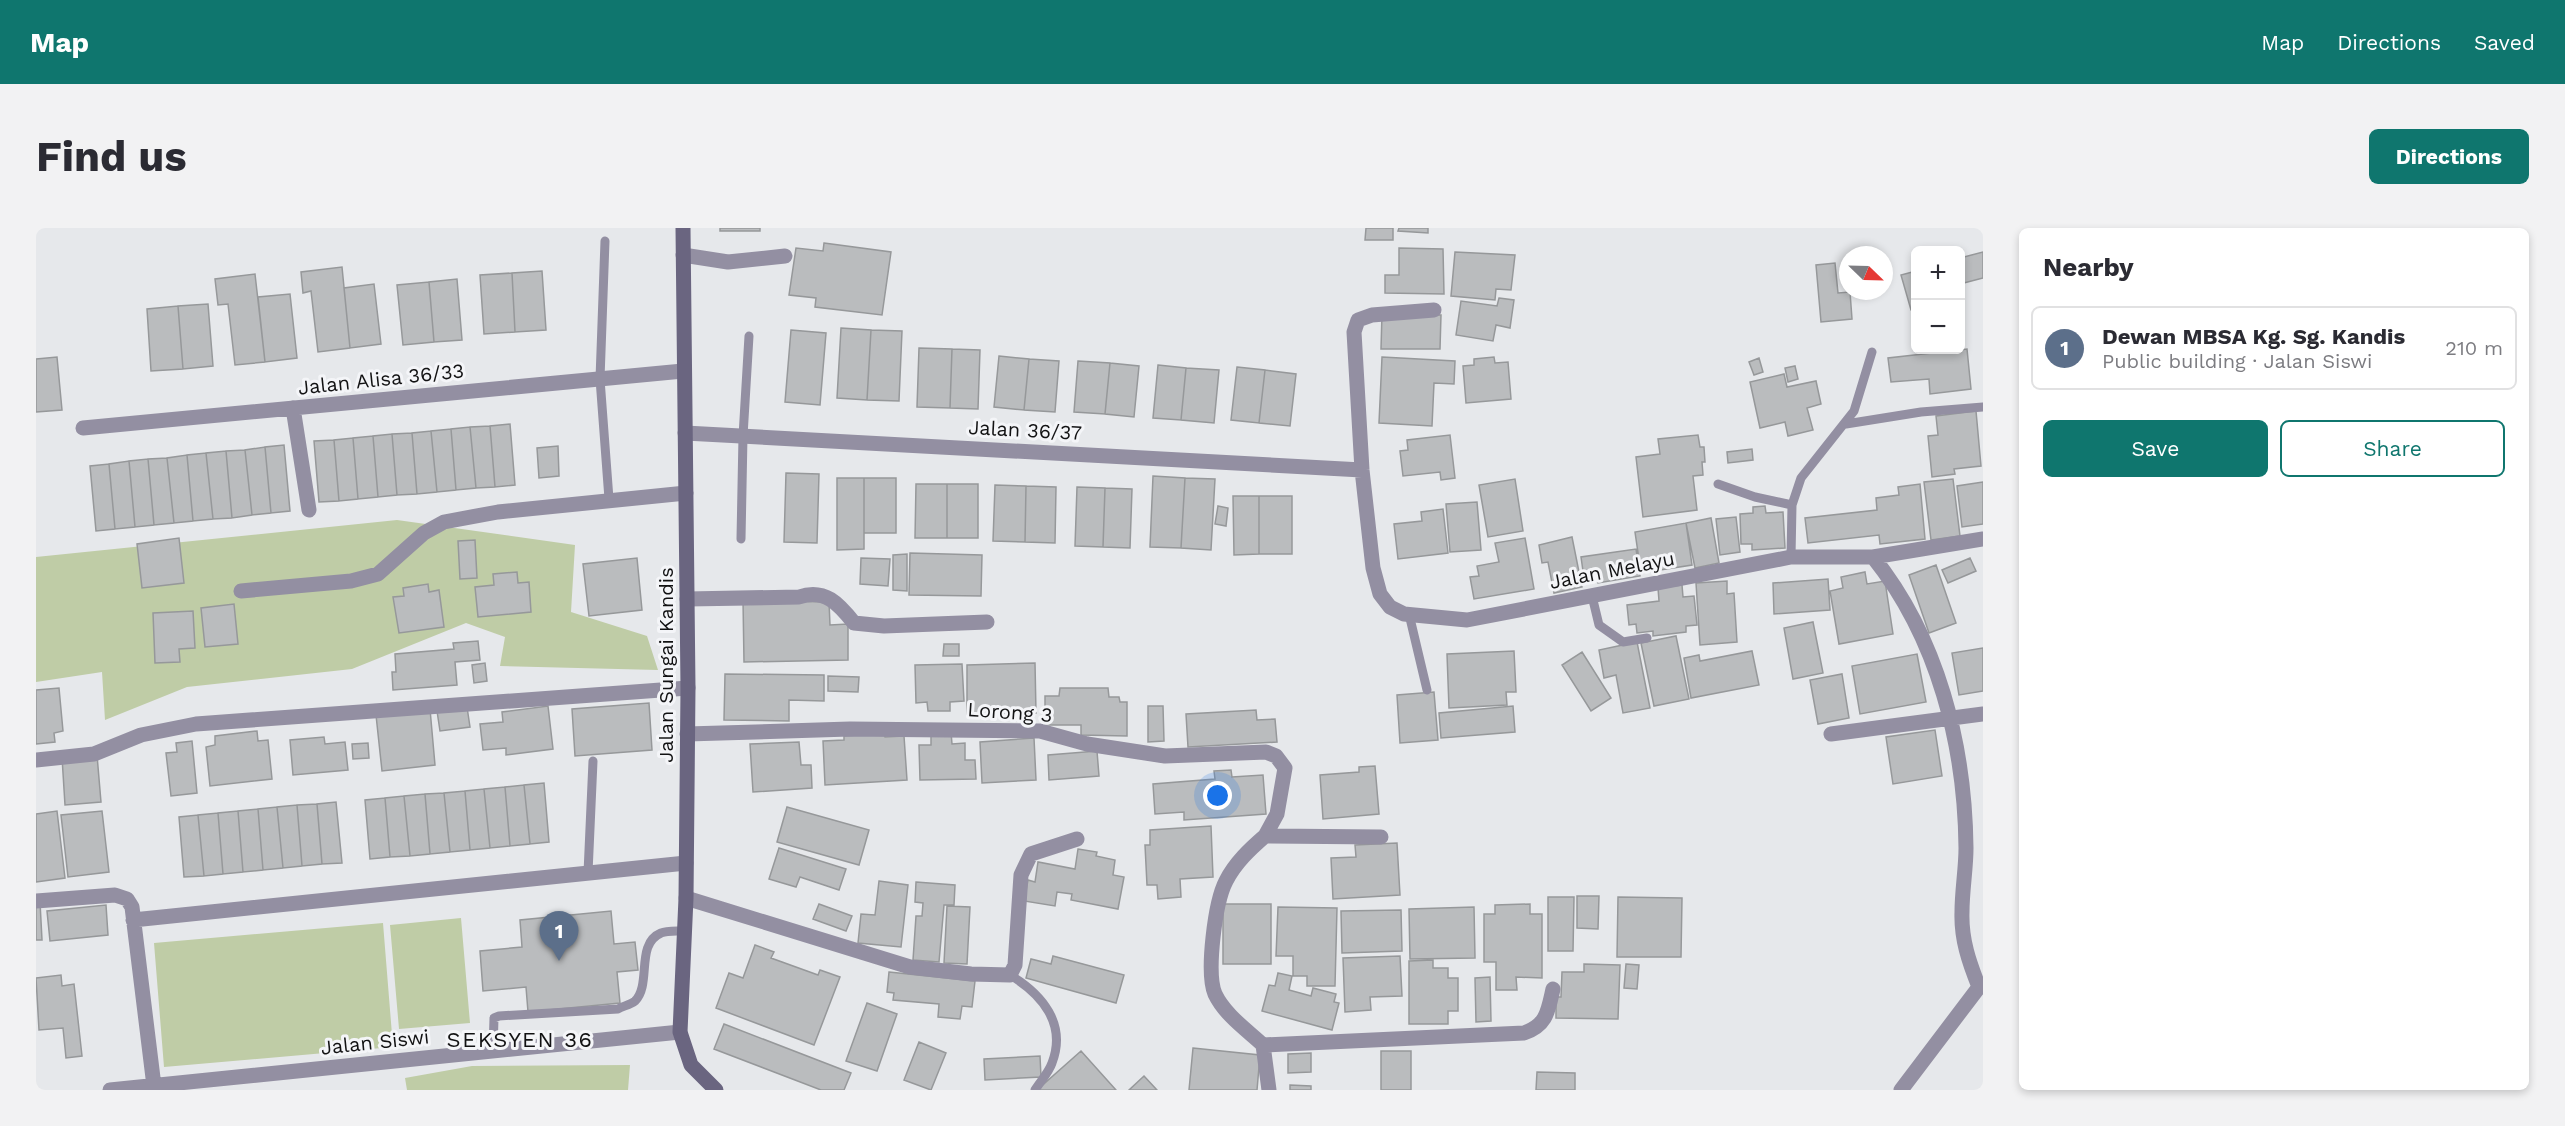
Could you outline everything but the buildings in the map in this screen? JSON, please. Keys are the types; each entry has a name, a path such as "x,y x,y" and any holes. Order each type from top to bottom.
{"street":[{"name":"Jalan Sungai Kandis","path":"683,228 688,688 686,898 680,1032 690,1065 716,1090"},
{"path":"683,255 728,262 785,256"},
{"name":"Jalan Melayu","path":"1434,310 1372,315 1358,320 1354,332 1362,470 1373,568 1380,594 1390,607 1409,615 1467,620 1791,556 1872,557 1983,539"},
{"name":"Jalan Alisa 36/33","path":"83,429 683,371"},
{"path":"293,408 309,510"},
{"name":"Jalan 36/37","path":"685,432 1362,470"},
{"path":"241,591 351,581 378,574 424,533 444,522 498,512 609,499 686,494"},
{"path":"1892,582 1902,553"},
{"path":"1872,557 1892,582 1914,618 1950,718 1963,792 1966,849 1962,912 1965,951 1981,987 1901,1090"},
{"path":"687,599 799,597 812,593 837,601 854,623 884,626 987,622"},
{"path":"36,760 94,754 141,735 196,724 688,688"},
{"path":"1831,734 1983,714"},
{"name":"Lorong 3","path":"687,734 850,729 1040,731 1087,744 1164,756 1266,752 1276,756 1285,768 1277,814 1265,836 1243,856 1225,881 1215,914 1212,952 1215,994 1233,1018 1263,1045"},
{"path":"1265,836 1381,837"},
{"path":"686,898 910,966 971,974 1010,975 1015,964 1021,875 1031,854 1077,839"},
{"path":"133,920 686,863"},
{"path":"36,901 115,895 127,898 132,907 154,1086"},
{"path":"1269,1090 1263,1045 1524,1034 1538,1028 1548,1012 1553,989"},
{"name":"Jalan Siswi","path":"110,1090 680,1032"}],"lane":[{"path":"605,241 600,379 609,499"},
{"path":"741,539 743,436 749,336"},
{"path":"1791,556 1792,505 1801,478 1819,452 1846,423 1861,391 1872,352"},
{"path":"1846,423 1921,412 1983,407"},
{"path":"1718,484 1755,497 1792,505"},
{"path":"1592,596 1599,625 1623,642 1647,638"},
{"path":"1409,615 1427,690"},
{"path":"588,873 593,761"},
{"path":"493,1051 492,1024 494,1018 499,1016 618,1009 633,1002 641,992 646,952 651,942 661,933 685,931"},
{"path":"1010,975 1044,1001 1052,1016 1056,1039 1052,1063 1035,1090"}],"green space":[{"path":"397,520 575,545 571,612 647,636 658,670 500,666 505,637 466,623 352,669 187,687 105,720 102,672 36,682 36,557"},
{"path":"461,918 470,1023 399,1029 390,925"},
{"path":"383,923 393,1047 164,1067 154,943"},
{"path":"630,1065 628,1090 407,1090 405,1078 472,1066"}],"place":[{"name":"Dewan MBSA Kg. Sg. Kandis","path":"559,961"}],"district":[{"name":"SEKSYEN 36","path":"520,1039"}]}
